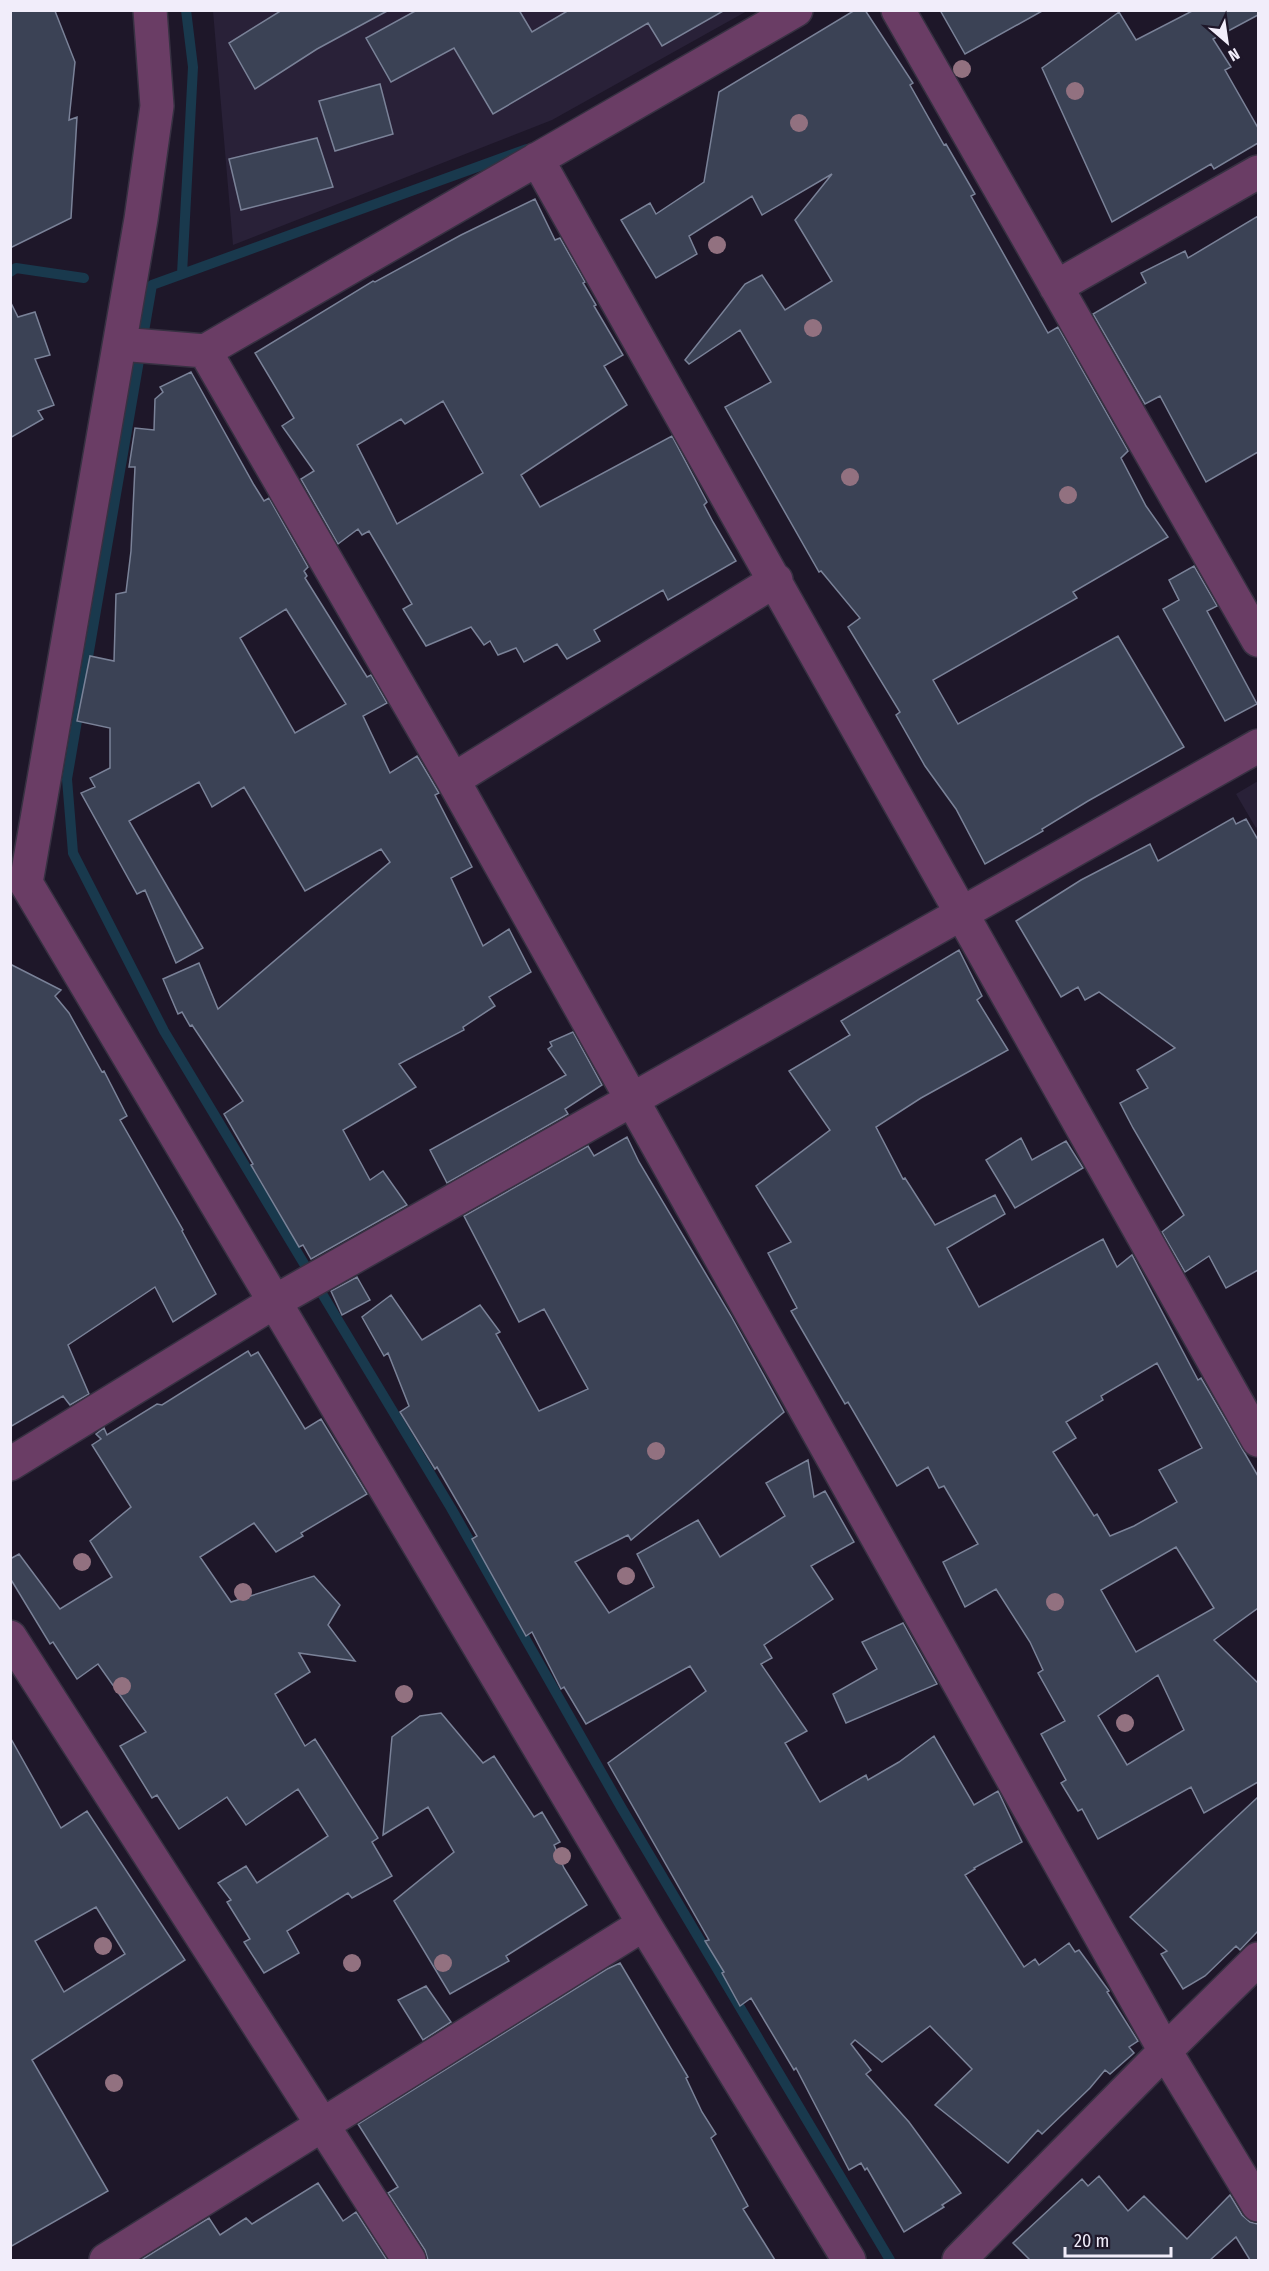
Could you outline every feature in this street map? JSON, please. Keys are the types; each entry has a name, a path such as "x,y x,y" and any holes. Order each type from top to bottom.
{"street":[{"path":"150,10 157,106 141,219 120,344 16,876 274,1302 644,1924 849,2260"},
{"path":"120,344 205,351 796,10"},
{"path":"898,10 1258,640"},
{"path":"537,159 1258,1440"},
{"path":"1056,287 1258,172"},
{"path":"205,351 453,780 1165,2051 1258,2205"},
{"path":"453,780 776,580"},
{"path":"10,1464 274,1302 1258,746"},
{"path":"10,1636 409,2260"},
{"path":"106,2260 644,1924"},
{"path":"959,2260 1258,1959"}],"shaded area":[{"path":"213,11 747,11 552,120 233,245"},
{"path":"1258,781 1258,826 1256,828 1236,794"}],"building":[{"path":"10,10 55,11 75,62 69,120 77,117 71,218 10,248"},
{"path":"282,10 389,10 317,49 255,89 229,43"},
{"path":"417,10 519,10 532,32 569,10 725,10 662,46 648,23 493,114 454,48 391,82 366,38"},
{"path":"855,10 865,10 913,83 910,85 975,194 971,196 1048,333 1058,327 1128,451 1121,458 1146,506 1168,537 1073,592 1077,598 933,680 958,724 1118,636 1184,747 1088,801 1042,829 1043,831 985,864 956,809 925,766 896,715 900,712 848,627 860,618 821,571 819,572 725,407 771,382 740,330 689,364 685,360 745,284 762,275 785,310 832,281 795,220 832,174 762,215 752,196 689,236 697,254 656,278 621,220 650,203 656,214 704,182 719,92"},
{"path":"940,10 1044,10 965,54"},
{"path":"1194,10 1258,10 1258,15 1213,39 1231,67 1225,70 1258,128 1258,143 1214,169 1211,164 1112,222 1042,68 1119,12 1136,40"},
{"path":"380,84 393,134 335,151 319,101"},
{"path":"317,138 333,187 241,210 229,159"},
{"path":"535,199 555,240 560,238 585,282 583,283 596,305 594,306 623,355 604,366 627,405 521,475 540,507 672,436 707,502 704,505 736,561 668,600 663,590 594,630 600,641 567,659 557,644 524,662 516,648 498,655 490,641 484,645 471,627 426,646 403,609 412,604 369,531 362,535 358,529 338,544 301,479 314,471 282,426 294,418 255,353 373,281 375,282 461,235","holes":["443,401 483,473 397,524 357,445 401,419 405,424"]},
{"path":"1258,216 1258,452 1206,482 1160,396 1145,404 1093,314 1146,283 1141,273 1185,251 1188,258"},
{"path":"10,301 18,317 35,312 50,355 35,359 54,405 38,411 43,419 10,438"},
{"path":"191,372 254,485 264,501 269,498 308,567 304,571 307,576 305,578 367,677 371,675 387,703 363,716 390,773 417,756 439,793 435,795 472,867 451,878 483,946 509,929 531,972 489,997 495,1006 463,1027 464,1030 399,1064 416,1087 343,1130 370,1180 383,1171 407,1205 311,1259 303,1245 299,1247 224,1114 243,1101 192,1025 190,1026 182,1012 178,1014 163,979 199,963 218,1009 390,862 381,849 305,891 244,787 212,807 199,782 129,821 203,948 176,963 145,890 137,894 81,793 95,787 90,778 110,768 110,728 77,721 90,656 114,661 116,594 126,592 131,551 135,467 129,467 135,428 154,430 155,399 163,392 160,387","holes":["286,609 346,704 295,733 240,638"]},
{"path":"1194,566 1217,606 1207,611 1257,704 1225,721 1163,609 1179,600 1169,580"},
{"path":"1233,818 1236,824 1246,819 1258,840 1258,1270 1226,1288 1209,1256 1185,1272 1162,1232 1184,1215 1120,1103 1148,1088 1137,1070 1175,1048 1099,992 1085,1000 1078,987 1061,997 1016,921 1081,880 1150,844 1158,861"},
{"path":"959,950 982,996 977,1000 1008,1050 921,1098 876,1127 903,1179 905,1178 935,1225 995,1195 1005,1214 947,1248 979,1307 1103,1239 1117,1267 1132,1255 1198,1380 1201,1378 1258,1476 1258,1608 1214,1640 1258,1683 1258,1782 1204,1813 1191,1787 1098,1839 1082,1809 1078,1811 1061,1783 1066,1780 1041,1734 1065,1721 1038,1673 1043,1670 1030,1642 996,1589 965,1607 943,1562 978,1544 944,1486 939,1488 928,1467 897,1486 848,1402 845,1404 791,1311 797,1308 768,1253 791,1242 756,1186 830,1130 789,1071 850,1035 841,1021","holes":["1157,1363 1202,1448 1159,1470 1177,1502 1134,1526 1110,1536 1097,1514 1094,1516 1053,1452 1076,1438 1066,1422 1103,1400 1101,1396","1176,1547 1214,1608 1136,1652 1101,1590","1158,1675 1184,1730 1127,1765 1098,1716"]},
{"path":"10,964 61,990 55,996 69,1013 102,1072 104,1071 127,1116 120,1120 183,1230 216,1294 173,1322 155,1287 68,1345 89,1394 70,1405 63,1396 10,1427"},
{"path":"573,1032 602,1085 565,1109 568,1114 447,1183 430,1150 566,1075 548,1049 552,1046 550,1042"},
{"path":"627,1137 639,1162 731,1316 784,1412 631,1540 628,1535 575,1562 609,1613 654,1587 637,1554 698,1520 720,1557 785,1516 766,1483 808,1460 814,1497 825,1491 854,1542 811,1566 833,1599 764,1645 772,1658 761,1664 807,1731 785,1743 820,1802 866,1775 868,1780 899,1762 934,1736 974,1805 998,1791 1022,1842 965,1875 1024,1967 1035,1959 1039,1965 1069,1943 1075,1952 1079,1950 1109,1991 1107,1992 1138,2041 1129,2047 1134,2053 1110,2074 1105,2070 1090,2088 1042,2134 1038,2130 1008,2163 935,2105 972,2069 930,2026 882,2062 855,2040 851,2044 871,2070 866,2074 909,2122 961,2193 942,2205 944,2207 904,2232 867,2168 865,2170 861,2163 849,2170 796,2068 794,2070 751,1998 740,2006 722,1973 724,1972 705,1941 709,1940 608,1763 706,1691 690,1666 586,1724 564,1687 561,1689 532,1632 526,1636 472,1539 477,1536 437,1467 435,1469 400,1412 409,1406 388,1353 384,1356 362,1317 391,1295 422,1340 480,1305 500,1332 496,1334 539,1411 588,1389 544,1309 519,1322 464,1216 588,1146 594,1156"},
{"path":"1021,1138 1032,1160 1066,1141 1083,1168 1015,1208 986,1160"},
{"path":"357,1277 370,1300 342,1315 331,1291"},
{"path":"248,1351 251,1356 258,1352 305,1429 321,1419 367,1494 301,1533 303,1536 276,1552 254,1523 200,1557 231,1602 314,1576 340,1605 328,1625 355,1661 299,1653 310,1672 275,1694 305,1746 315,1739 378,1838 372,1842 392,1876 352,1898 348,1893 287,1931 299,1953 264,1973 244,1942 250,1939 227,1902 231,1900 218,1883 246,1866 257,1883 328,1836 298,1789 246,1825 227,1797 179,1829 157,1795 152,1798 120,1746 146,1732 98,1664 77,1679 53,1642 50,1644 10,1578 10,1559 19,1554 60,1609 112,1577 90,1541 131,1507 92,1445 101,1439 96,1434 104,1428 107,1435 157,1404 162,1405"},
{"path":"903,1623 937,1684 846,1723 833,1694 877,1669 862,1642"},
{"path":"441,1713 483,1763 494,1756 534,1817 542,1812 560,1842 554,1845 564,1868 587,1905 506,1956 509,1961 450,1994 394,1901 454,1852 428,1807 383,1835 392,1737 420,1716"},
{"path":"10,1737 61,1828 87,1811 185,1960 32,2060 108,2191 10,2247","holes":["96,1907 125,1954 64,1992 35,1941"]},
{"path":"1258,1797 1258,1931 1240,1950 1236,1946 1205,1976 1183,1989 1161,1954 1167,1951 1130,1917"},
{"path":"620,1963 688,2077 686,2078 702,2112 716,2134 711,2138 748,2206 743,2209 775,2260 428,2260 425,2250 388,2193 398,2187 358,2124"},
{"path":"426,1986 451,2022 423,2040 398,2000"},
{"path":"1099,2176 1128,2211 1144,2196 1187,2239 1230,2195 1242,2215 1250,2222 1258,2224 1258,2260 1250,2260 1236,2237 1210,2260 1030,2260 1013,2243 1082,2179 1088,2186"},
{"path":"318,2183 343,2221 356,2212 387,2260 141,2260 209,2218 220,2235 246,2218 252,2224"}],"waterway":[{"path":"182,274 193,67 186,10"},
{"path":"527,149 152,285 67,779 73,853 164,1031 451,1508 621,1807 890,2260"},
{"path":"10,272 16,268 84,278"}]}
